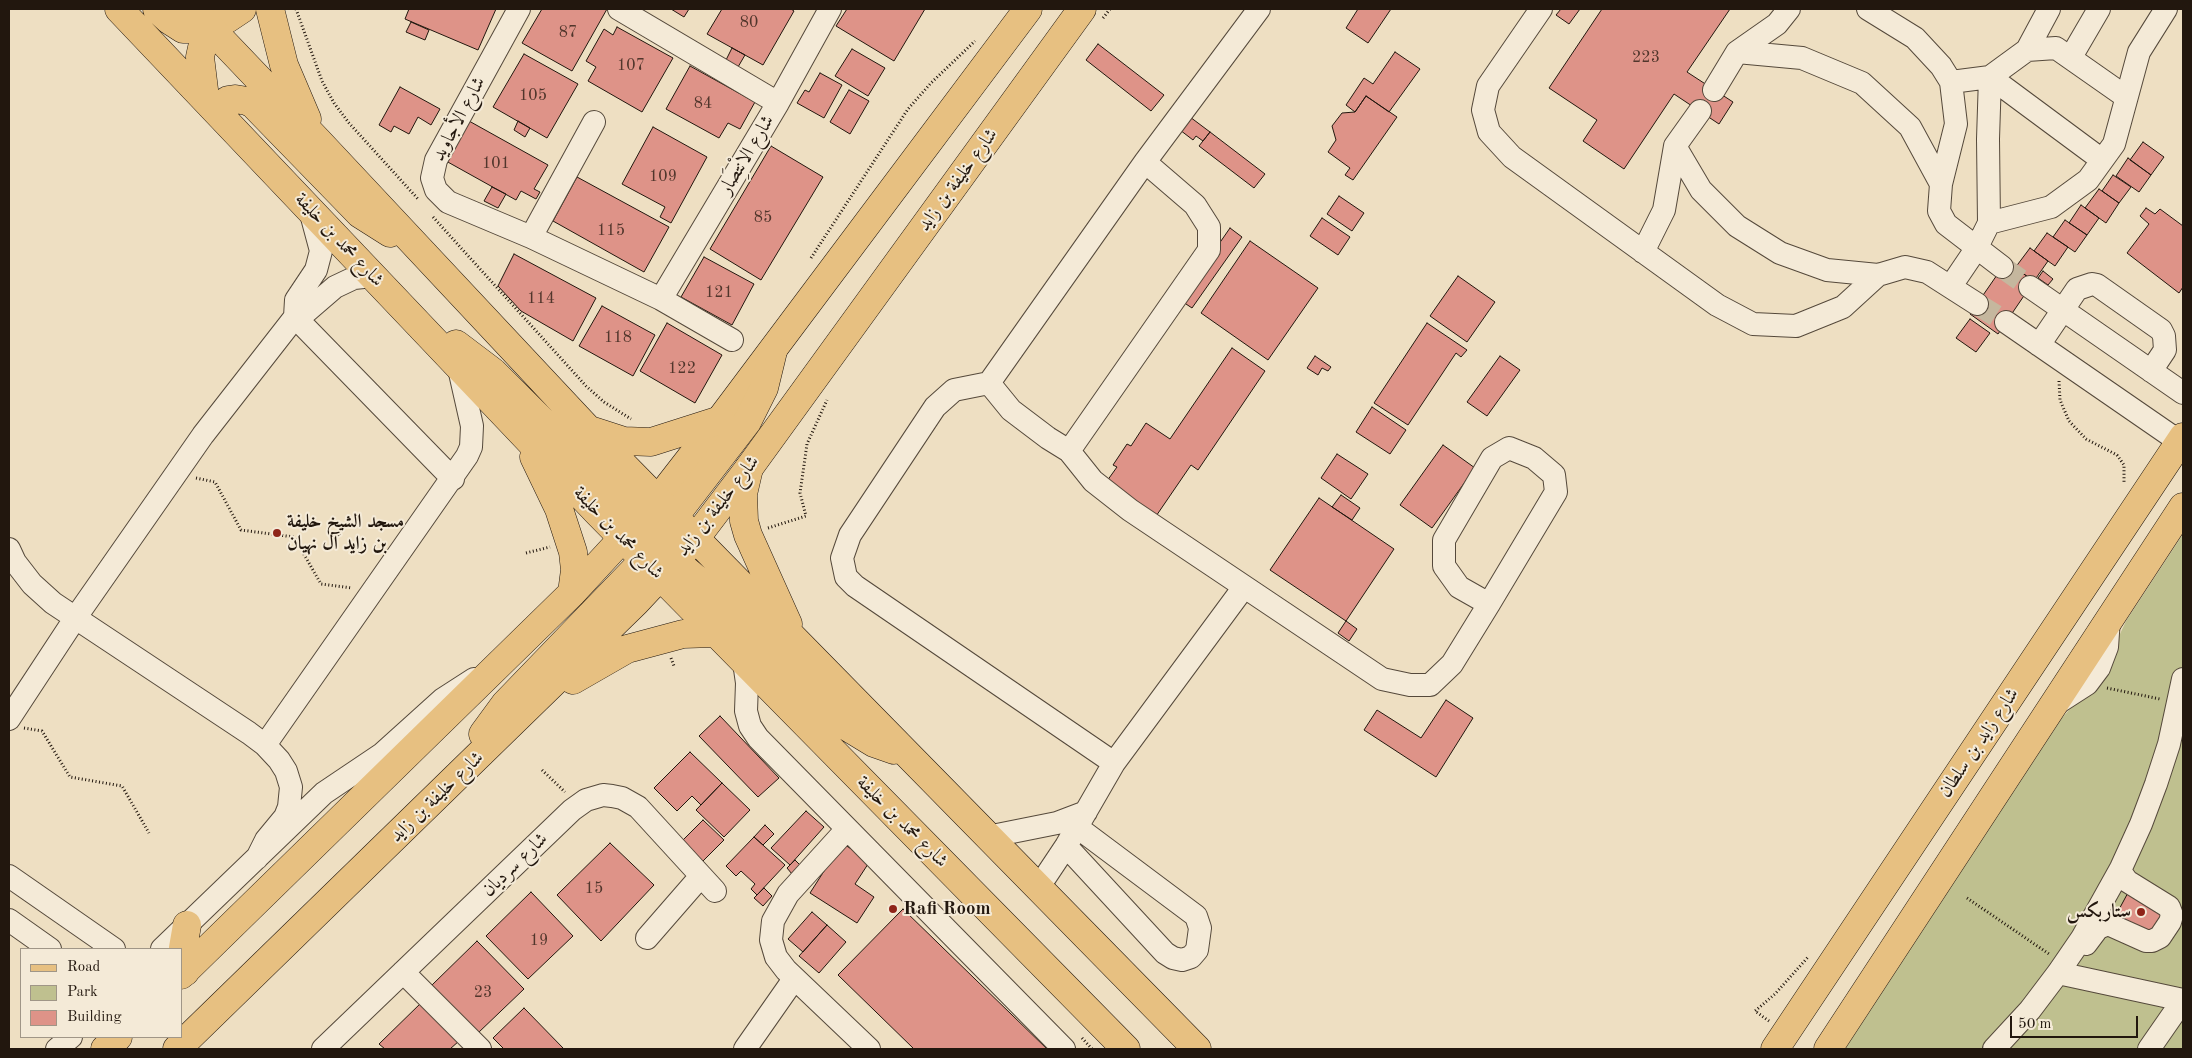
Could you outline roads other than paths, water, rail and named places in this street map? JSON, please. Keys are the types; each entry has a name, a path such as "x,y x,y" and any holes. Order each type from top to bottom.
{"main road":[{"name":"شارع محمد بن خليفة","path":"119,9 524,435 655,539 695,539 1197,1049"},
{"path":"157,9 183,29 197,29 202,14"},
{"path":"202,14 227,19 242,9"},
{"path":"270,9 284,65 305,116 318,141"},
{"name":"شارع خليفة بن زايد","path":"177,1049 531,706 655,539 720,420 1028,9"},
{"name":"شارع محمد بن خليفة","path":"202,14 318,141 587,428 655,539 716,633 1126,1049"},
{"path":"202,14 200,57 211,104 235,99 242,99 253,104 360,214 385,231 413,242"},
{"name":"شارع خليفة بن زايد","path":"695,539 1090,17"},
{"path":"428,332 450,340 493,372 655,539 846,726 874,743 905,753"},
{"path":"470,765 480,740 494,717 655,539 747,422 764,388 773,351"},
{"path":"587,428 611,438 651,442 720,420"},
{"path":"524,435 559,509 573,552 575,570 572,593"},
{"name":"شارع زايد بن سلطان","path":"1780,1041 2181,439"},
{"path":"749,468 743,494 744,521 797,644"},
{"name":"شارع زايد بن سلطان","path":"1828,1049 2183,507"},
{"name":"شارع خليفة بن زايد","path":"183,973 572,593 655,539"},
{"path":"531,706 627,649 683,634 716,633"},
{"path":"183,973 183,948 187,925"},
{"path":"105,1049 117,1038"}],"street":[{"name":"شارع الأجاويد","path":"519,9 436,160 432,178 436,190 448,202 531,237 661,299 732,340"},
{"path":"619,9 778,103"},
{"name":"شارع الانْتِصَار","path":"661,299 778,103 830,9"},
{"path":"1114,763 855,586 846,577 843,567 844,547 850,535 935,407 954,390 988,383 1145,162 1259,9"},
{"path":"1541,9 1488,86 1483,110 1489,132 1512,157 1717,306 1753,324 1796,326 1843,307 1878,275"},
{"path":"1714,90 1737,52 1777,24 1789,9"},
{"path":"1868,9 1915,38 1941,66 1951,82 1956,124 1941,184 1939,210 1946,224 1976,249 2002,267"},
{"path":"1951,82 1990,77 2027,50 2049,9"},
{"path":"2071,57 2099,9"},
{"path":"1990,223 2051,207 2088,180 2114,144 2139,52 2166,9"},
{"path":"2027,50 2056,48 2126,96"},
{"path":"1737,52 1802,58 1862,84 1910,127 1941,184"},
{"path":"1990,77 2102,160"},
{"path":"1950,286 1976,249 1990,223 1988,139 1990,77"},
{"path":"1643,252 1664,210 1674,146 1700,111"},
{"path":"531,237 594,122"},
{"path":"1674,146 1701,190 1737,226 1780,253 1828,270 1878,275 1905,267 1927,272 1977,304"},
{"path":"1068,450 1209,250 1209,227 1195,205 1145,162"},
{"path":"310,208 321,251 316,270 296,300 296,316 453,479"},
{"path":"316,270 323,282 335,286"},
{"path":"13,723 76,617 176,473 296,316 306,312 335,286 354,278 373,276"},
{"path":"2039,345 2077,289 2086,284 2097,285 2156,325 2164,336 2166,343 2162,356 2151,371"},
{"path":"2030,287 2183,393"},
{"path":"2006,322 2181,439"},
{"path":"265,745 468,456 472,426 458,364"},
{"path":"988,383 1011,410 1048,438 1068,450 1093,481 1130,510 1382,679 1410,685 1430,685 1452,664 1489,604 1556,492 1554,475 1534,458 1509,448 1492,458 1444,540 1444,566 1459,587 1489,604"},
{"path":"9,550 15,562 32,584 53,603 265,745 286,771 290,787 289,807 285,817 266,840 257,858"},
{"path":"1038,888 1066,846 1114,763 1244,587"},
{"path":"2051,707 2087,684 2099,668 2107,647 2109,619"},
{"path":"744,662 747,683 746,711 754,732 1064,1049"},
{"path":"163,948 324,793 382,754 443,699 468,682 495,669"},
{"path":"1994,1049 2030,1010 2061,968 2104,901 2121,868 2141,824 2156,784 2181,703 2183,679"},
{"name":"شارع سرديان","path":"323,1049 578,805 603,796 622,798 646,814 708,883 647,938"},
{"path":"987,837 1082,819"},
{"path":"1066,846 1165,953 1173,958 1182,960 1190,957 1197,950 1200,928 1196,916 1121,860 1082,819"},
{"path":"847,829 788,894 773,921 771,940 773,951 794,979 867,1048"},
{"path":"1100,882 1121,860"},
{"path":"2061,968 2076,957 2094,931 2102,925 2114,925 2146,941 2157,940 2163,934 2171,918 2169,907 2127,881 2122,874 2121,868"},
{"path":"9,876 113,948"},
{"path":"9,920 49,948"},
{"path":"2061,968 2183,1000 2149,1049"},
{"path":"404,972 480,1049"},
{"path":"745,1049 794,979"},
{"path":"57,1049 70,1038"}],"tunnel":[{"path":"2002,267 2030,287"},
{"path":"1977,304 2006,322"}],"place":[{"name":"مسجد الشيخ خليفة بن زايد آل نهيان","path":"277,533"},
{"name":"Rafi Room","path":"893,909"},
{"name":"ستاربكس","path":"2141,912"}]}
